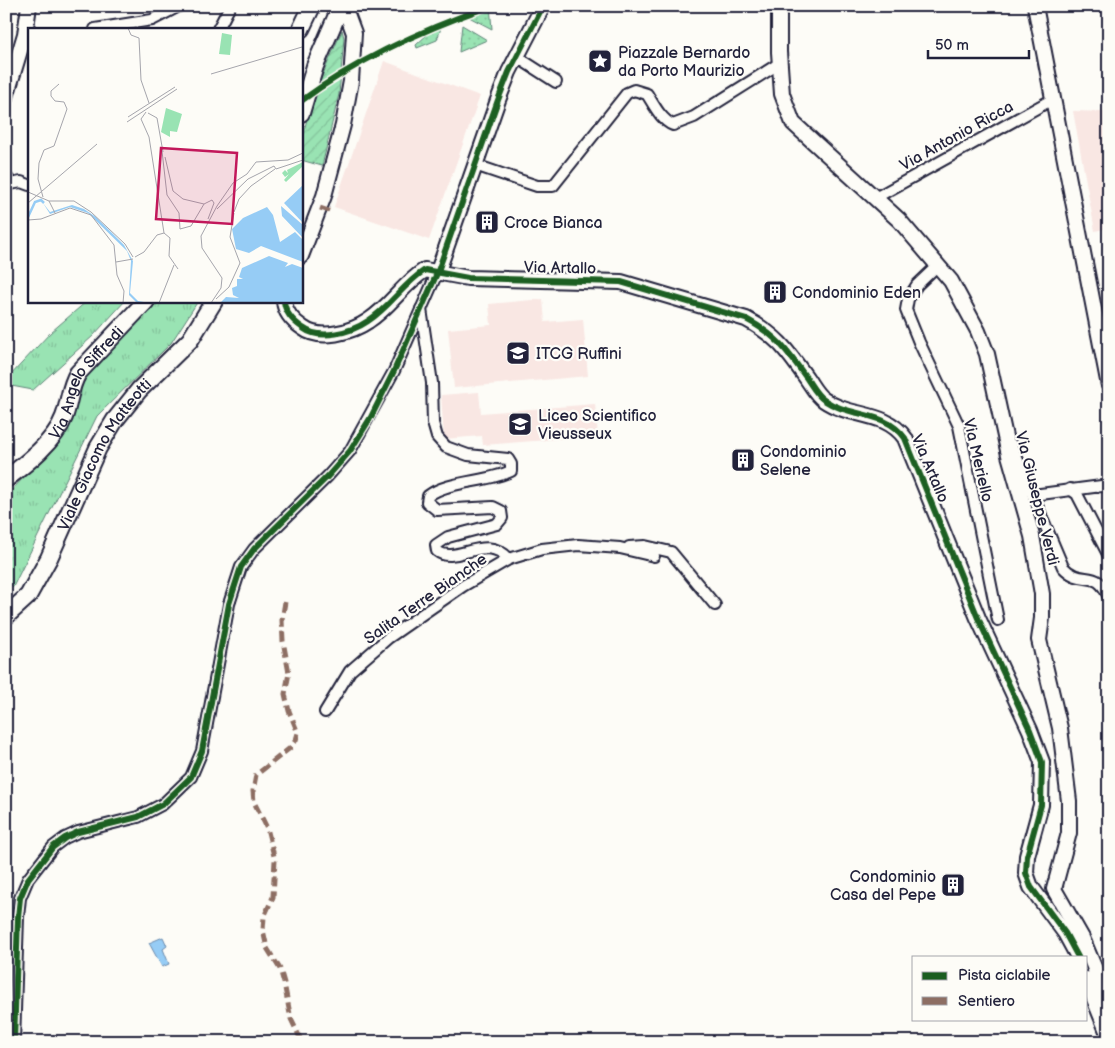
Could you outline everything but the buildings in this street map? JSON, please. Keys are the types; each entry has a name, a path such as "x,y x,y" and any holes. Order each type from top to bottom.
{"main road":[{"path":"301,28 312,6"},
{"path":"303,107 313,55 333,6"},
{"path":"303,107 316,66 343,6"},
{"name":"Via Angelo Siffredi","path":"6,479 25,464 62,422 70,388 78,373 145,302"},
{"name":"Viale Giacomo Matteotti","path":"6,616 28,596 48,558 98,448 115,420 139,390 190,340 213,302"}],"street":[{"path":"6,97 27,34 29,6"},
{"path":"101,28 152,20 179,6"},
{"path":"219,28 230,6"},
{"path":"302,253 324,196 343,125 351,81 354,34 343,6"},
{"path":"14,1042 18,917 20,898 28,879 53,847 65,838 78,832 138,817 163,804 191,777 202,751 229,604 241,567 254,549 328,476 350,451 394,372 438,271 498,100 543,6"},
{"name":"Via Giuseppe Verdi","path":"779,6 780,63 784,103 793,124 899,220 938,265 951,281 981,338 989,362 1004,436 1032,536 1042,594 1040,649 1060,728 1069,801 1069,833 1054,889 1082,938 1095,970 1098,1004"},
{"path":"1035,6 1109,386"},
{"path":"517,57 556,82"},
{"path":"475,165 537,186 553,186 627,93 634,90 647,94 657,110 668,123 673,125 694,117 780,63"},
{"name":"Via Antonio Ricca","path":"875,198 1052,99"},
{"path":"6,185 21,182 28,185"},
{"name":"Via Meriello","path":"938,265 917,285 908,298 906,310 959,426 998,620"},
{"path":"284,302 286,311 305,330 320,334 335,334 368,322 394,298 409,280 425,270 438,271"},
{"name":"Via Artallo","path":"438,271 468,278 621,282 746,319 780,342 822,399 844,408 882,419 899,430 905,438 950,553 1030,730 1042,762 1041,805 1027,856 1026,873 1031,887 1066,933 1078,956"},
{"name":"Salita Terre Bianche","path":"421,308 431,374 433,423 437,437 446,447 468,455 508,459 512,464 511,470 501,476 439,491 428,496 427,502 437,510 493,506 501,511 502,518 497,524 441,540 436,545 437,551 442,555 450,555 477,548 489,548 502,551 509,559"},
{"path":"1004,436 1013,446 1026,483 1033,495 1063,566 1071,574 1100,581 1104,585 1109,598"},
{"path":"1033,495 1109,485"},
{"path":"1070,489 1077,494 1109,556"},
{"name":"Salita Terre Bianche","path":"325,712 350,671 388,638 464,586 509,559 542,549 578,545 620,548 645,546 671,552 715,606"},
{"name":"Salita Terre Bianche","path":"620,548 654,556"},
{"path":"1088,983 1098,1004 1109,1036"}],"shaded area":[{"path":"384,61 480,96 429,240 334,207"},
{"path":"1073,111 1109,112 1109,228 1095,231"},
{"name":"ITCG Ruffini","path":"543,299 545,322 583,319 588,376 454,388 448,329 491,325 489,304"},
{"name":"Liceo Scientifico Vieusseux","path":"479,392 481,413 595,404 598,436 483,445 482,436 444,439 441,395"}],"green space":[{"path":"484,6 490,6 492,29 469,17"},
{"path":"444,19 437,40 417,48 416,45"},
{"path":"462,25 487,40 459,52"},
{"path":"342,30 344,38 339,94 322,166 302,160 302,143 309,110"},
{"path":"86,302 124,302 93,336 33,390 6,385 8,378 51,332"},
{"path":"155,302 197,302 171,343 97,416 13,587 6,580 6,496 66,433 71,421 77,391 86,375 104,353"}],"water":[{"path":"163,937 167,946 163,949 169,964 162,967 149,943"}],"marked path":[{"path":"320,208 329,211"},
{"path":"285,602 282,620 283,641 289,673 285,694 289,711 298,733 296,740 290,748 256,775 253,791 254,802 267,828 275,860 273,897 264,917 263,930 267,948 280,969 291,1019 302,1042"}],"cycle path":[{"path":"302,100 345,72 392,46 490,6"},
{"path":"14,1042 18,917 20,898 28,879 53,847 65,838 78,832 138,817 163,804 191,777 202,751 229,604 241,567 254,549 328,476 350,451 371,417 394,371 438,271 509,72 543,6"},
{"path":"284,302 288,313 300,326 318,334 336,334 353,329 368,321 425,270 468,278 621,282 746,319 780,343 821,398 845,410 877,418 897,429 905,438 978,618 1030,730 1042,762 1041,805 1027,856 1026,873 1031,887 1065,933 1077,956"}],"place":[{"name":"Piazzale Bernardo da Porto Maurizio","path":"600,61"},
{"name":"Croce Bianca","path":"487,222"},
{"name":"Condominio Eden","path":"775,292"},
{"name":"ITCG Ruffini","path":"518,353"},
{"name":"Liceo Scientifico Vieusseux","path":"520,424"},
{"name":"Condominio Selene","path":"743,460"},
{"name":"Condominio Casa del Pepe","path":"953,885"}]}
